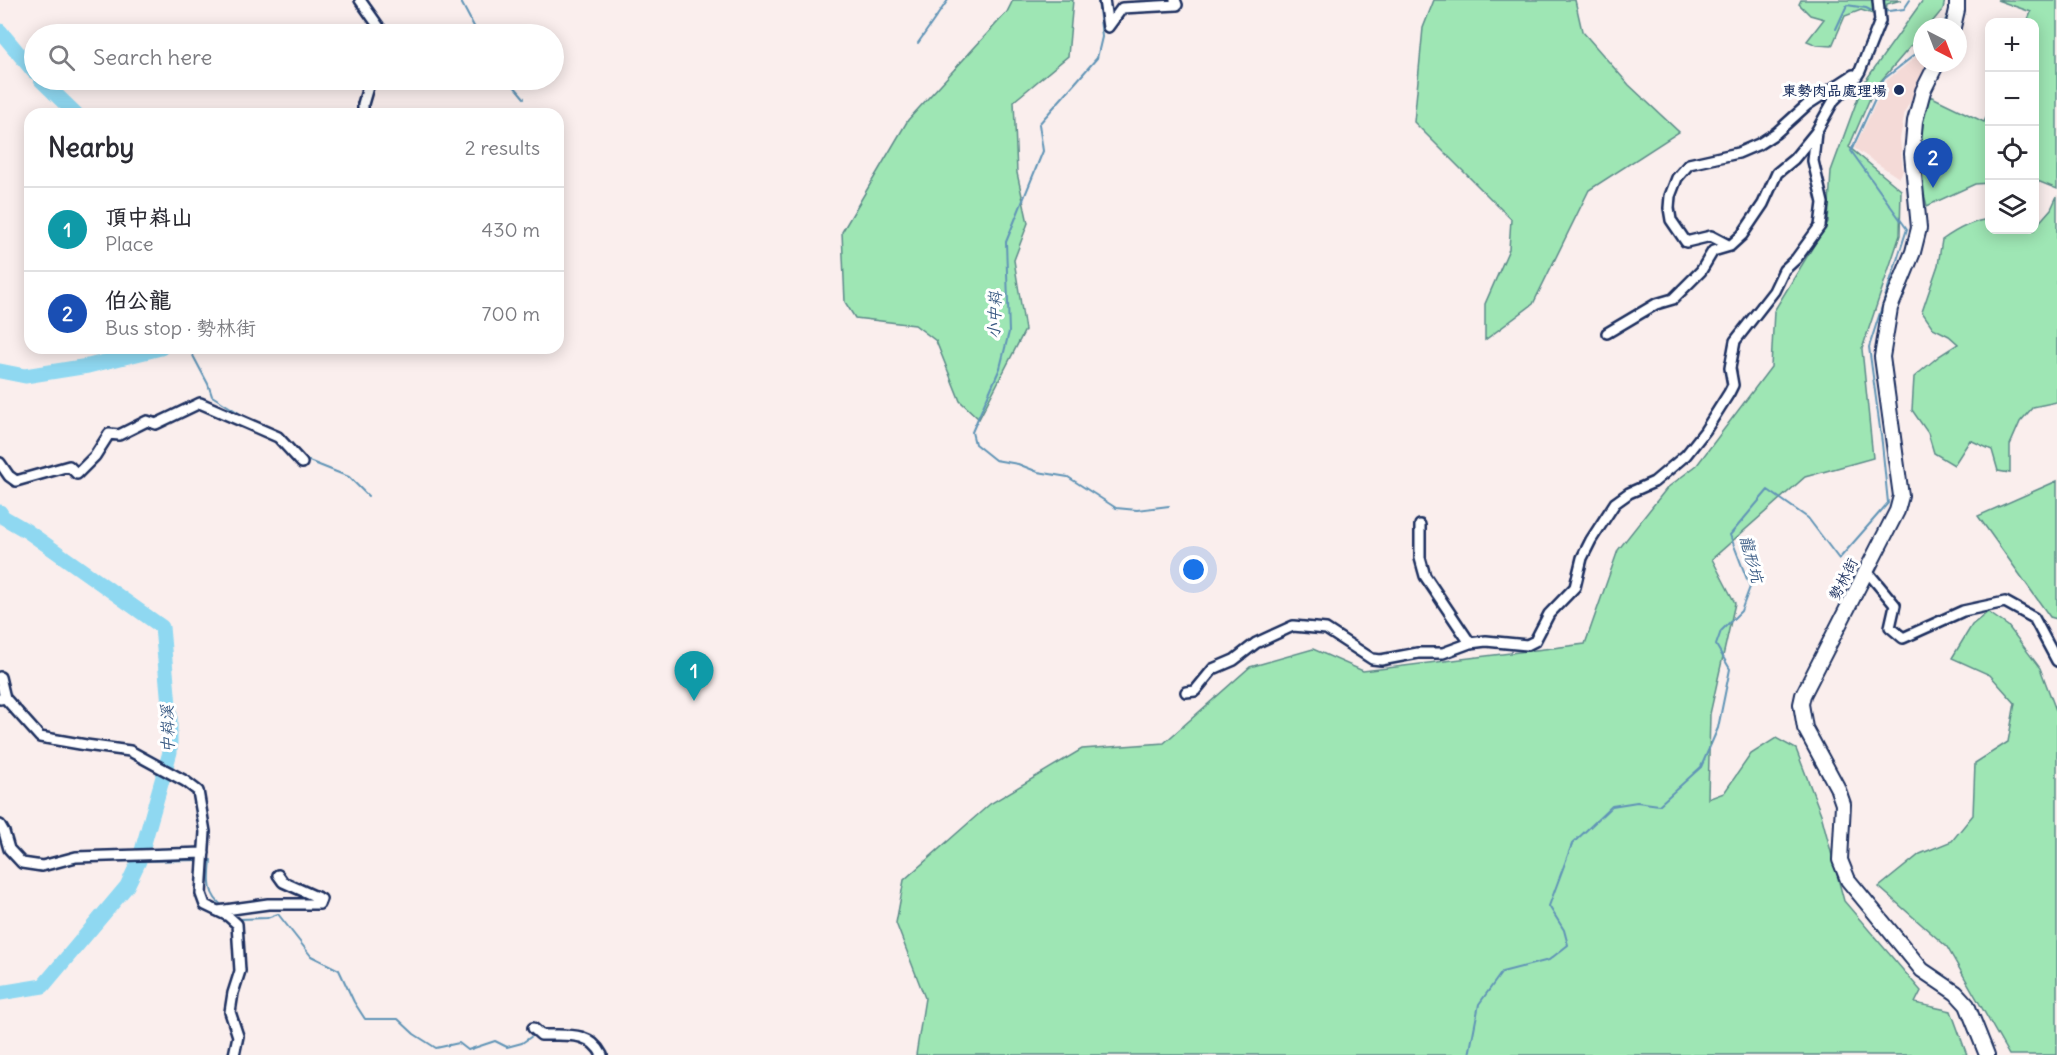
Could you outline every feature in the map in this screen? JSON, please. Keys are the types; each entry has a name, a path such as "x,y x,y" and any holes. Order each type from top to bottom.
{"street":[{"path":"360,0 377,24"},
{"path":"1104,0 1108,27 1122,8 1177,5 1175,0"},
{"path":"1606,333 1656,304 1673,299 1701,271 1713,251 1730,246 1742,235 1763,204 1777,173 1794,159 1816,132 1834,100 1860,71 1880,21 1878,0"},
{"path":"1955,18 1957,0"},
{"path":"1730,246 1711,236 1686,242 1680,235 1671,220 1669,208 1670,196 1677,178 1689,164 1738,153 1759,144 1776,133 1807,105 1860,71"},
{"name":"勢林街","path":"1932,72 1923,91 1915,121 1912,154 1919,228 1913,252 1890,308 1882,357 1901,496 1897,511 1803,695 1801,704 1805,728 1837,787 1843,804 1840,860 1848,880 1922,970 1956,993 1967,1005 1987,1055"},
{"path":"364,108 367,90"},
{"path":"1186,692 1195,692 1213,669 1234,660 1256,643 1293,626 1326,629 1372,659 1381,660 1418,653 1443,653 1470,643 1527,645 1535,640 1549,614 1575,587 1582,558 1615,503 1629,493 1654,482 1686,455 1705,431 1733,385 1730,368 1735,341 1774,291 1784,270 1796,259 1820,226 1823,203 1813,161 1816,132"},
{"path":"0,463 9,476 16,481 69,466 76,474 95,456 110,434 119,435 147,421 156,424 200,403 279,438 302,463"},
{"path":"1420,525 1420,558 1425,576 1470,643"},
{"path":"1866,570 1895,605 1890,627 1903,638 1963,611 2004,602 2034,618 2057,661"},
{"path":"0,677 3,698 40,737 86,746 130,751 185,781 198,791 205,832 201,894 205,905 230,916 237,924 240,971 230,1012 238,1036 234,1055"},
{"path":"0,825 9,849 22,863 42,866 76,857 204,853"},
{"path":"218,910 268,904 319,904 321,899 314,894 283,882 278,875"},
{"path":"230,916 242,913"},
{"path":"533,1028 541,1035 581,1036 597,1047 602,1055"}],"shaded area":[{"name":"東勢肉品處理場","path":"1913,59 1913,72 1927,72 1905,111 1900,139 1903,171 1899,178 1854,148 1887,80"}],"green space":[{"path":"1013,0 1073,0 1068,56 1014,101 1017,173 1028,223 1014,260 1025,330 979,419 960,401 936,341 915,325 855,318 845,302 842,232 908,120 1007,12"},
{"path":"1434,0 1575,0 1582,31 1629,85 1679,132 1589,190 1533,304 1485,340 1485,304 1509,249 1511,219 1414,122 1423,28"},
{"path":"1801,0 1901,0 1887,4 1885,18 1861,10 1845,16 1832,46 1817,45 1807,41 1824,19 1810,15 1799,4"},
{"path":"1923,0 1945,0 1943,9 1936,18 1913,18 1913,44 1874,89 1849,147 1901,190 1900,235 1862,349 1873,458 1805,477 1712,559 1735,603 1710,714 1708,799 1724,793 1751,754 1776,738 1796,749 1821,814 1844,901 1921,991 1915,1003 1951,1011 1967,1055 916,1055 925,998 896,923 904,880 990,804 1082,749 1164,743 1250,667 1313,649 1363,671 1585,644 1618,550 1667,488 1697,465 1771,367 1774,311 1828,222 1831,171 1863,84"},
{"path":"1997,0 2057,0 2057,189 2039,182 2039,18 2029,18 2031,12"},
{"path":"1930,96 1984,122 1985,120 1985,183 1975,184 1927,206 1917,167 1926,103"},
{"path":"2057,196 2057,402 2033,407 2020,422 2010,445 2010,473 1998,471 1992,450 1970,440 1954,465 1934,453 1928,433 1912,410 1914,377 1939,356 1958,344 1949,336 1933,328 1922,312 1938,265 1942,240 1965,226 1985,220 1985,234 2039,234 2039,223 2051,209"},
{"path":"2057,481 2057,619 2050,617 1978,516"},
{"path":"1988,612 2008,626 2040,668 2057,713 2057,1055 2009,1055 1947,947 1879,887 1920,854 1952,841 1973,815 1975,763 2008,742 2015,703 1990,675 1952,658 1972,625"}],"waterway":[{"path":"460,0 473,24"},
{"path":"918,43 948,0"},
{"name":"小中嵙","path":"1098,0 1102,37 1097,58 1039,124 1043,151 1006,242 1009,332 1000,368 972,432 975,444 995,460 1018,464 1038,472 1068,477 1116,508 1137,510 1169,506"},
{"path":"1881,12 1904,9 1910,0"},
{"path":"1836,29 1847,5 1866,8 1876,13"},
{"name":"龍形坑","path":"1946,18 1950,11"},
{"name":"中嵙溪","path":"0,31 24,60"},
{"name":"龍形坑","path":"1469,1055 1479,1004 1502,972 1549,960 1568,945 1564,930 1549,906 1572,844 1612,806 1637,802 1659,805 1701,767 1718,728 1730,669 1716,645 1721,631 1741,611 1750,587 1730,535 1768,490 1808,518 1839,559 1888,503 1869,347 1907,229 1851,151 1884,79 1913,56"},
{"name":"中嵙溪","path":"51,90 70,108"},
{"path":"517,90 524,98"},
{"name":"中嵙溪","path":"0,371 25,376 88,366 137,354"},
{"path":"192,354 212,396 250,420"},
{"path":"274,431 280,433 290,444"},
{"path":"304,459 349,477 368,496"},
{"name":"中嵙溪","path":"0,512 3,517 27,531 162,627 170,716 170,752 139,861 127,886 43,986 0,993"},
{"path":"139,861 201,860"},
{"path":"207,860 211,860 210,887 218,902 224,907"},
{"path":"231,913 239,919 267,918 278,914 311,956 339,970 365,1019 398,1019 414,1034 436,1048 459,1043 468,1050 495,1041 507,1047 522,1043 535,1034"},
{"path":"539,1031 542,1029 557,1031"},
{"path":"581,1033 593,1037 601,1047"}],"place":[{"name":"東勢肉品處理場","path":"1899,90"},
{"name":"伯公龍","path":"1933,188"},
{"name":"頂中嵙山","path":"694,701"}]}
